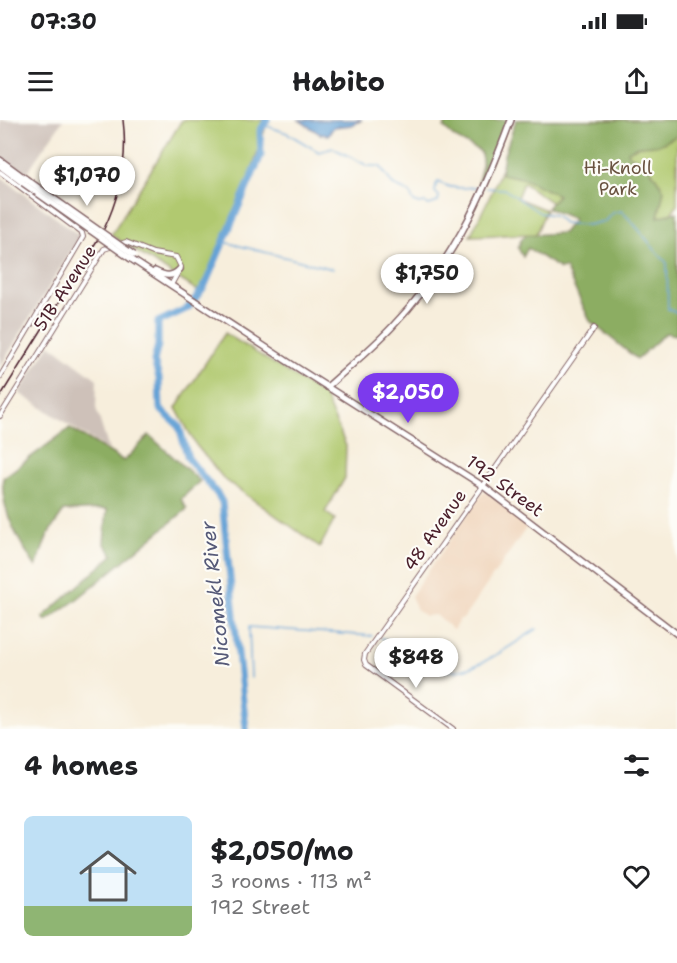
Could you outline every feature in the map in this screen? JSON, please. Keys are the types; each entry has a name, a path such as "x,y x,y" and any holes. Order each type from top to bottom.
{"main road":[{"path":"327,387 390,330 422,293 453,251 488,182 511,120"},
{"name":"192 Street","path":"0,160 25,181"},
{"name":"192 Street","path":"0,166 25,181 199,305 483,486 677,634"},
{"name":"192 Street","path":"132,257 156,275"},
{"path":"142,263 169,276 180,269"}],"street":[{"path":"0,172 83,236 0,377"},
{"name":"51B Avenue","path":"0,416 104,249 118,243 129,242 153,253 176,257 180,262 180,269"},
{"path":"171,285 180,269"},
{"name":"48 Avenue","path":"453,729 371,670 364,660 369,647 594,328"}],"shaded area":[{"path":"0,120 63,120 25,175 0,157"},
{"path":"0,176 80,236 0,367"},
{"path":"50,344 97,379 96,408 109,450 19,393"},
{"path":"484,491 529,524 453,630 436,615 425,616 417,610 411,596"}],"green space":[{"path":"182,120 268,120 241,204 209,277 198,291 111,235"},
{"path":"447,120 507,120 484,177 479,183 482,166 480,151 455,138 444,128"},
{"path":"516,120 677,120 677,136 659,145 638,146 628,151 629,156 641,161 650,169 664,190 658,217 677,212 677,335 666,333 637,359 590,321 565,268 560,269 528,248 523,257 518,248 526,235 563,233 574,219 547,208 558,195 522,178 501,174 504,155"},
{"name":"Hi-Knoll Park","path":"520,120 677,120 677,205 638,262 523,183 517,198 546,210 536,234 470,236 492,192"},
{"path":"225,333 324,395 346,446 345,478 325,512 335,519 320,547 224,479 196,445 176,408"},
{"path":"70,428 124,461 149,435 200,481 181,499 187,509 76,600 46,621 43,617 113,555 104,543 107,509 64,511 48,534 36,567 12,525 4,502 3,478"}],"water":[{"path":"299,120 362,120 352,125 334,127 328,135 320,134"}],"waterway":[{"name":"Nicomekl River","path":"246,729 222,502 188,458 179,426 160,409 159,378 154,361 158,345 158,322 188,308 204,287 261,155 260,131 267,120"},
{"path":"264,125 287,133 319,152 333,148 368,166 380,166 393,185 409,192 414,202 420,204 429,205 438,202 439,196 435,192 438,182 455,188 482,187"},
{"path":"487,188 504,189 540,213 555,215 564,223 588,225 605,221 612,213 621,211 667,263 668,309 677,313"},
{"path":"224,242 333,269"},
{"path":"251,678 249,627 372,636"},
{"path":"381,638 402,646 433,667 445,671 472,667 500,653 537,629"}],"railway":[{"path":"0,397 109,218 121,177 124,149 123,120"}]}
